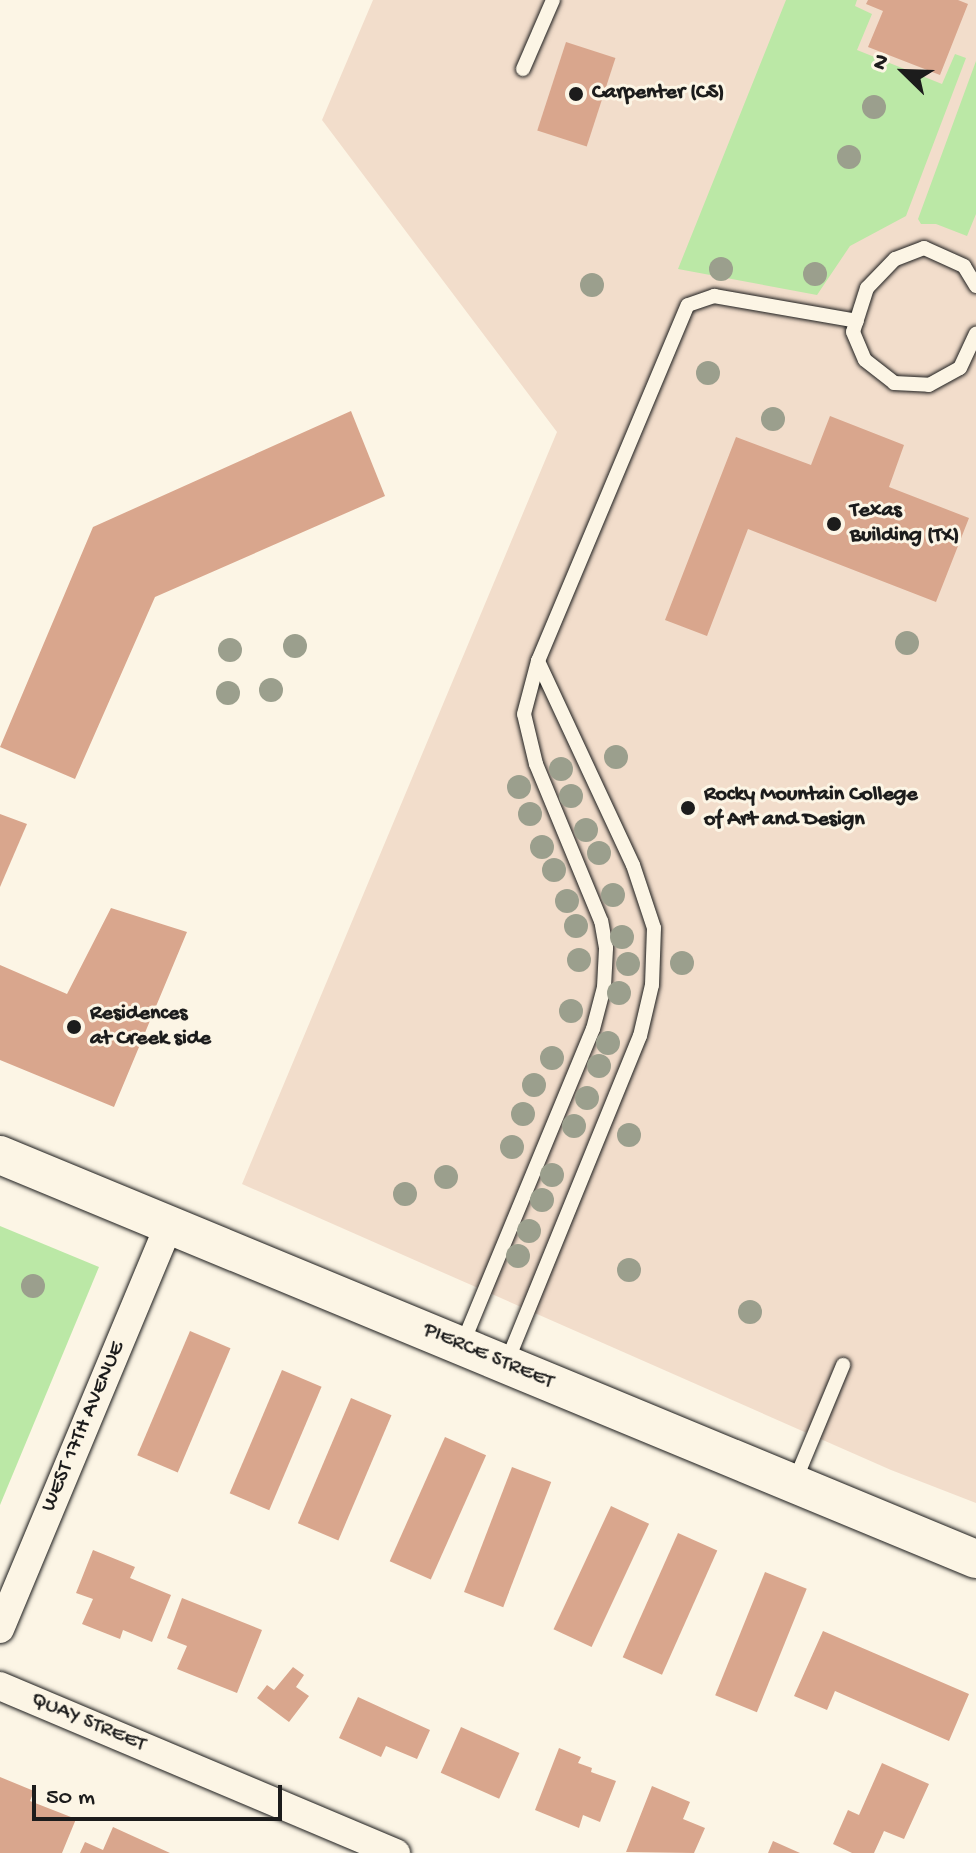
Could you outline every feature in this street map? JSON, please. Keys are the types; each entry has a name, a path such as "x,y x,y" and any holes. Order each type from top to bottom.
{"street":[{"name":"PIERCE STREET","path":"0,1155 976,1559"},
{"name":"WEST 17TH AVENUE","path":"0,1629 169,1225"},
{"name":"QUAY STREET","path":"0,1686 396,1853"}],"lane":[{"path":"523,69 553,0"},
{"path":"976,286 964,266 924,248 895,259 867,288 853,332 865,360 894,383 929,385 960,368 976,333"},
{"path":"462,1346 593,1029 604,987 606,948 601,921 536,764 524,714 538,661 688,305 714,296 857,321"},
{"path":"505,1364 640,1036 652,985 654,928 633,865 538,661"},
{"path":"793,1484 843,1365"}],"shaded area":[{"name":"Rocky Mountain College of Art and Design","path":"373,0 976,0 976,1503 891,1470 242,1184 557,432 322,120"}],"green space":[{"path":"786,0 857,0 855,6 872,14 857,50 942,84 955,54 966,58 906,216 850,246 817,295 678,269"},
{"path":"976,61 976,214 967,236 936,224 921,224 918,219"},
{"path":"0,1226 99,1267 0,1505"}],"building":[{"path":"868,0 958,0 968,4 940,75 868,47 883,11 866,4"},
{"name":"Carpenter (CS)","path":"566,42 615,58 587,147 537,130"},
{"path":"351,411 385,496 155,597 75,779 0,747 93,527"},
{"name":"Texas Building (TX)","path":"830,416 904,445 889,487 969,518 936,602 748,529 707,636 665,620 736,437 811,465"},
{"path":"0,814 27,824 0,887"},
{"name":"Residences at Creek side","path":"111,908 187,932 114,1107 0,1060 0,965 67,994"},
{"path":"190,1331 231,1348 178,1472 137,1455"},
{"path":"282,1370 322,1387 269,1510 230,1493"},
{"path":"351,1398 392,1415 338,1540 298,1523"},
{"path":"445,1437 486,1455 431,1580 390,1561"},
{"path":"512,1467 551,1482 503,1607 464,1592"},
{"path":"611,1506 649,1524 592,1647 554,1629"},
{"path":"678,1533 717,1550 662,1675 623,1657"},
{"path":"93,1550 135,1567 130,1578 171,1595 152,1642 123,1630 120,1639 82,1624 93,1599 76,1593"},
{"path":"765,1572 807,1589 757,1712 715,1695"},
{"path":"182,1598 262,1630 237,1693 177,1669 187,1646 167,1638"},
{"path":"823,1631 969,1694 949,1741 835,1691 827,1710 794,1696"},
{"path":"293,1667 304,1675 296,1687 309,1696 289,1722 257,1698 267,1685 274,1690"},
{"path":"358,1697 430,1730 417,1759 386,1746 381,1757 339,1738"},
{"path":"461,1727 519,1753 499,1799 441,1773"},
{"path":"559,1748 581,1757 578,1763 592,1768 591,1772 616,1781 600,1822 583,1815 579,1828 535,1810"},
{"path":"882,1763 929,1784 904,1839 884,1831 874,1853 852,1853 833,1844 848,1810 859,1815"},
{"path":"0,1777 34,1791 30,1801 76,1819 62,1853 0,1853"},
{"path":"652,1786 690,1802 683,1819 705,1828 694,1853 626,1852"},
{"path":"113,1827 170,1853 80,1853 85,1842 103,1850"},
{"path":"773,1841 800,1853 768,1853"}],"place":[{"name":"Carpenter (CS)","path":"576,94"},
{"name":"Texas Building (TX)","path":"834,524"},
{"name":"Rocky Mountain College of Art and Design","path":"688,808"},
{"name":"Residences at Creek side","path":"74,1027"}]}
